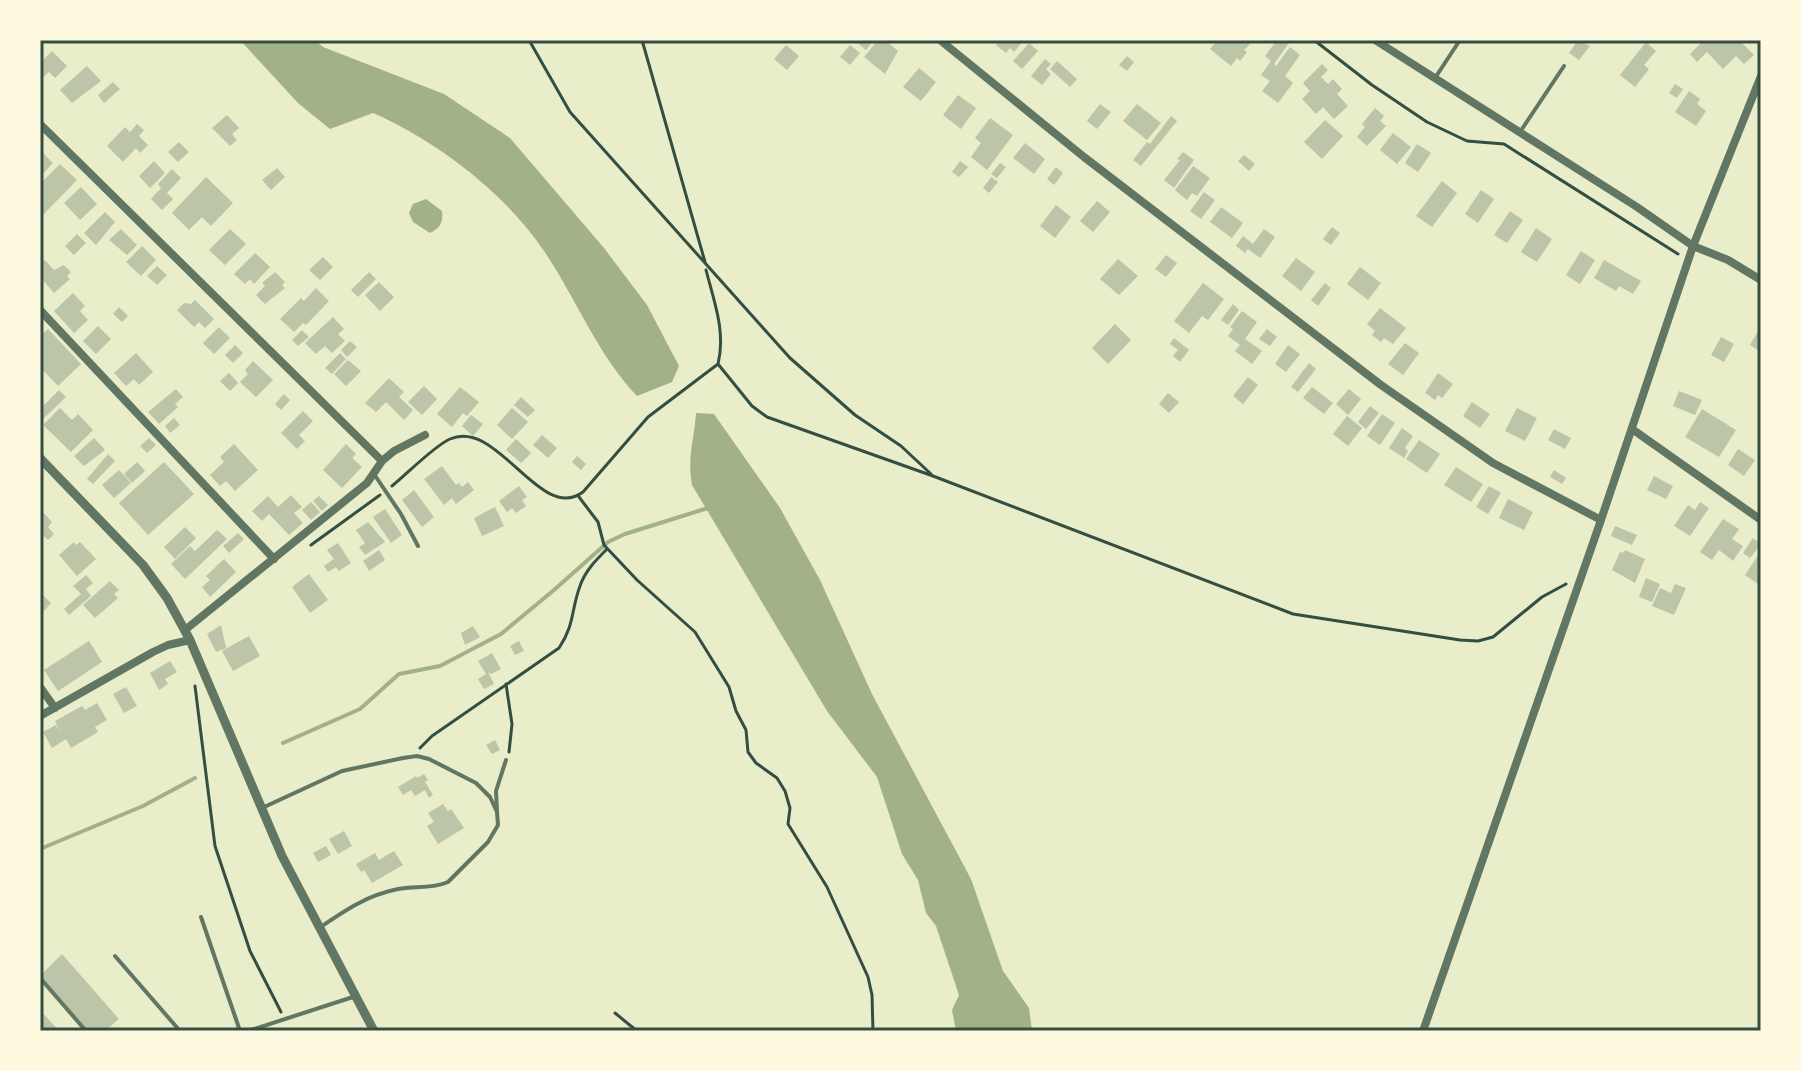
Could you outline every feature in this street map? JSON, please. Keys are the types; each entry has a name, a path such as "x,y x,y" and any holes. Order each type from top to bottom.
{"street":[{"path":"940,40 1084,157 1381,385 1493,463 1601,520"},
{"path":"1375,40 1388,44 1693,246 1728,260 1761,280"},
{"path":"1423,1031 1688,260 1761,76"},
{"path":"40,124 382,461"},
{"path":"40,310 274,559"},
{"path":"1632,429 1761,520"},
{"path":"185,630 374,474 382,461 394,451 425,435"},
{"path":"40,458 143,565 167,598 190,640 260,809 318,929 374,1031"},
{"path":"40,716 153,652 190,640"},
{"path":"40,687 55,708"}],"lane":[{"path":"1435,78 1460,40"},
{"path":"1520,132 1564,66"},
{"path":"374,474 418,546"},
{"path":"260,809 342,771 417,756 468,778 490,797 497,812"},
{"path":"318,929 347,909 376,895 400,888 448,882 488,842 498,825 496,791 506,760"},
{"path":"201,917 240,1031"},
{"path":"115,956 180,1031"},
{"path":"41,979 86,1031"},
{"path":"248,1031 355,996"}],"path":[{"path":"529,40 570,112 790,358 855,415 901,446 933,476"},
{"path":"307,548 449,439 474,437 485,442 540,488 563,498 574,499 648,417 718,364 720,326 642,40"},
{"path":"1314,40 1427,122 1467,141 1504,144 1688,260"},
{"path":"718,364 752,406 767,417 933,476 1293,614 1478,641 1493,637 1542,597 1581,575"},
{"path":"578,496 598,522 601,539 607,549 695,632 729,687 746,730 748,752 756,763 777,778 785,791 790,808 788,824 827,887 868,977 873,1031"},
{"path":"403,758 559,648 569,634 578,589 586,572 607,549"},
{"path":"194,674 215,846 250,951 284,1019"},
{"path":"506,684 512,724 512,741 506,760"},
{"path":"615,1013 637,1031"}],"shaded area":[{"path":"240,40 315,40 323,47 444,94 510,138 604,248 647,305 679,366 672,382 637,396 610,362 544,251 510,209 468,171 421,138 373,113 330,129 298,103"},
{"path":"426,199 442,211 440,224 430,233 413,222 409,213 413,204"},
{"path":"696,413 714,414 780,508 820,580 872,694 971,879 1003,971 1029,1008 1032,1031 956,1031 952,1010 959,995 936,926 926,913 918,880 902,854 877,777 827,711 692,485 691,457"}],"building":[{"path":"854,40 874,40 866,50"},
{"path":"878,40 885,40 898,51 885,74 864,57"},
{"path":"1000,40 1024,40 1014,52 1010,48 1006,53 996,45"},
{"path":"1218,40 1245,40 1250,44 1240,61 1237,58 1231,66 1210,49"},
{"path":"1277,40 1289,43 1274,64 1276,66 1290,47 1300,55 1285,76 1293,83 1278,103 1262,91 1270,81 1261,75 1271,61 1265,56"},
{"path":"1578,40 1590,46 1579,60 1569,53"},
{"path":"1704,40 1739,40 1754,55 1744,64 1736,56 1723,69 1707,52 1697,62 1690,54"},
{"path":"1646,42 1656,51 1644,65 1649,69 1635,87 1620,75"},
{"path":"1029,43 1038,51 1022,69 1013,61"},
{"path":"786,45 799,56 787,70 774,59"},
{"path":"850,45 860,53 850,65 840,57"},
{"path":"52,51 67,66 55,78 49,72 40,80 40,63"},
{"path":"1127,56 1134,62 1127,71 1119,65"},
{"path":"1045,59 1051,64 1046,69 1051,74 1042,85 1031,76"},
{"path":"1057,61 1077,79 1070,87 1050,69"},
{"path":"1322,64 1328,70 1321,77 1328,84 1333,79 1342,89 1337,94 1348,106 1334,119 1323,107 1316,114 1302,99 1310,91 1303,83"},
{"path":"87,66 101,81 72,103 60,90"},
{"path":"919,68 936,82 921,101 903,87"},
{"path":"113,82 120,89 104,103 98,95"},
{"path":"1675,84 1683,89 1677,98 1669,93"},
{"path":"1689,91 1700,99 1697,104 1706,111 1696,126 1675,112"},
{"path":"958,95 976,108 961,129 943,115"},
{"path":"1100,104 1111,112 1097,129 1087,121"},
{"path":"1137,104 1161,123 1147,140 1123,121"},
{"path":"1375,108 1384,116 1380,121 1386,126 1367,146 1357,137 1365,127 1362,124"},
{"path":"227,115 239,128 232,134 237,140 230,146 212,128"},
{"path":"1171,116 1177,121 1141,166 1133,160 1147,142 1150,144"},
{"path":"990,118 1013,135 987,170 971,157 981,143 975,138"},
{"path":"1325,120 1343,136 1322,159 1304,142"},
{"path":"137,124 144,130 139,136 148,145 140,153 136,148 123,162 107,146 125,127 130,132"},
{"path":"1393,133 1411,147 1397,164 1380,150"},
{"path":"179,142 189,152 178,162 168,152"},
{"path":"1025,143 1045,159 1034,174 1013,158"},
{"path":"1417,144 1431,153 1418,172 1405,163"},
{"path":"40,150 53,163 40,177"},
{"path":"1183,152 1194,160 1174,188 1164,180"},
{"path":"1244,155 1255,164 1249,171 1238,161"},
{"path":"154,161 165,173 150,188 139,176"},
{"path":"960,161 968,167 959,177 952,172"},
{"path":"1000,163 1006,167 997,178 991,174"},
{"path":"60,164 77,180 40,218 40,184"},
{"path":"1193,166 1210,178 1197,196 1192,193 1187,200 1175,190"},
{"path":"1056,167 1063,173 1054,185 1047,179"},
{"path":"277,168 285,177 271,190 262,180"},
{"path":"172,169 181,178 167,193 173,199 162,210 151,199 161,188 158,184"},
{"path":"206,177 233,203 211,226 202,217 189,230 172,213"},
{"path":"991,177 998,182 989,193 983,188"},
{"path":"1442,181 1457,193 1432,227 1416,216"},
{"path":"81,187 97,204 80,220 64,203"},
{"path":"1481,190 1494,199 1478,223 1465,214"},
{"path":"1204,192 1215,200 1201,219 1190,211"},
{"path":"1097,201 1110,212 1093,232 1080,221"},
{"path":"1056,205 1071,217 1055,238 1040,226"},
{"path":"1221,207 1243,223 1232,238 1210,222"},
{"path":"1510,211 1523,220 1507,243 1494,235"},
{"path":"105,212 115,222 96,245 84,233"},
{"path":"1332,227 1340,233 1331,245 1323,239"},
{"path":"1536,228 1552,239 1537,262 1521,252"},
{"path":"121,229 137,245 127,255 109,240"},
{"path":"230,229 246,244 225,265 209,250"},
{"path":"1264,229 1275,237 1260,258 1248,249 1245,253 1236,246 1243,236 1253,244"},
{"path":"77,234 86,243 74,255 65,246"},
{"path":"142,246 156,260 141,276 126,262"},
{"path":"1581,251 1595,260 1580,284 1566,275"},
{"path":"255,253 270,267 254,284 250,279 245,284 234,274"},
{"path":"1166,255 1177,263 1166,277 1155,269"},
{"path":"323,257 333,267 320,280 309,270"},
{"path":"1296,258 1315,272 1301,291 1282,276"},
{"path":"1118,259 1138,276 1119,295 1100,279"},
{"path":"45,260 54,270 64,265 71,272 67,276 70,279 54,293 42,279 40,281 40,264"},
{"path":"1604,260 1641,281 1633,294 1619,286 1616,291 1594,278"},
{"path":"157,266 167,275 157,285 147,276"},
{"path":"1360,267 1381,283 1368,300 1347,284"},
{"path":"275,272 285,282 282,285 285,288 265,304 256,295 265,286 262,283"},
{"path":"369,272 376,279 358,297 351,290"},
{"path":"379,282 394,297 380,311 365,295"},
{"path":"1203,283 1224,299 1208,320 1202,316 1189,333 1174,321"},
{"path":"1325,283 1331,288 1318,306 1311,300"},
{"path":"316,288 329,301 306,325 303,323 294,332 280,319"},
{"path":"73,293 85,306 80,311 88,320 74,333 54,311"},
{"path":"195,300 214,319 205,328 199,322 194,327 177,310 184,303 191,304"},
{"path":"1233,304 1239,310 1228,325 1221,320"},
{"path":"119,307 128,316 122,322 113,314"},
{"path":"1380,308 1406,328 1393,344 1384,338 1381,342 1372,335 1375,331 1367,324"},
{"path":"1242,311 1257,322 1245,339 1262,351 1252,364 1235,351 1240,345 1228,336 1233,329 1230,327"},
{"path":"333,317 344,329 338,334 345,341 332,353 325,346 316,354 305,343"},
{"path":"1115,324 1131,340 1108,364 1092,348"},
{"path":"98,326 111,339 96,354 83,341"},
{"path":"219,327 230,338 214,354 203,343"},
{"path":"48,329 81,364 58,386 40,367 40,336"},
{"path":"1267,329 1277,337 1270,346 1259,339"},
{"path":"302,330 309,337 298,346 292,340"},
{"path":"1758,331 1761,333 1761,352 1750,345"},
{"path":"1721,337 1734,344 1724,362 1711,355"},
{"path":"1174,338 1189,350 1180,362 1173,356 1178,350 1170,344"},
{"path":"350,341 357,347 347,357 341,350"},
{"path":"1405,343 1419,353 1403,375 1388,364"},
{"path":"235,345 243,353 233,363 225,355"},
{"path":"1288,345 1300,354 1286,372 1275,364"},
{"path":"136,353 153,372 139,385 134,379 126,386 114,373"},
{"path":"340,353 346,359 332,374 325,368"},
{"path":"348,360 361,371 346,386 334,374"},
{"path":"253,361 273,380 256,397 240,382 248,374 245,370"},
{"path":"1309,363 1316,369 1298,392 1291,387"},
{"path":"229,373 238,383 230,391 220,381"},
{"path":"1438,373 1453,384 1442,398 1438,395 1435,400 1425,393"},
{"path":"1248,377 1258,385 1243,404 1233,396"},
{"path":"389,378 404,392 399,397 413,410 404,420 386,402 376,412 365,403"},
{"path":"424,386 437,399 422,415 408,402"},
{"path":"460,387 479,402 467,416 463,413 452,427 437,414"},
{"path":"1312,387 1333,403 1324,414 1303,398"},
{"path":"176,389 183,397 175,404 178,407 159,424 148,412"},
{"path":"1349,389 1361,399 1348,415 1336,404"},
{"path":"59,390 66,397 40,422 40,409"},
{"path":"1679,391 1702,400 1695,415 1673,406"},
{"path":"1168,393 1179,402 1169,413 1159,404"},
{"path":"284,394 290,400 281,410 275,404"},
{"path":"521,397 535,410 528,417 514,405"},
{"path":"1472,402 1490,414 1480,428 1463,416"},
{"path":"1370,406 1379,413 1366,429 1358,422"},
{"path":"60,408 72,420 78,414 93,430 71,452 43,425"},
{"path":"512,408 528,422 512,439 497,425"},
{"path":"1517,408 1537,418 1525,441 1505,431"},
{"path":"1702,409 1736,430 1719,457 1685,437"},
{"path":"303,411 313,421 299,435 305,441 297,449 281,433"},
{"path":"1382,414 1395,423 1380,445 1367,436"},
{"path":"471,415 483,424 473,436 462,426"},
{"path":"1347,416 1362,428 1348,446 1333,434"},
{"path":"174,418 180,425 170,433 165,426"},
{"path":"1402,428 1413,436 1405,448 1408,451 1404,458 1389,448"},
{"path":"1554,429 1571,438 1565,449 1548,440"},
{"path":"542,435 557,448 548,458 533,445"},
{"path":"94,438 105,450 84,466 74,456"},
{"path":"149,438 156,445 147,453 140,446"},
{"path":"516,439 531,453 521,463 506,450"},
{"path":"1419,440 1440,454 1427,473 1406,459"},
{"path":"234,444 258,470 235,491 226,481 220,486 210,475 224,462 220,457"},
{"path":"346,444 356,454 352,458 362,467 342,488 323,470"},
{"path":"1738,449 1755,460 1744,476 1728,465"},
{"path":"108,454 115,461 93,484 87,479"},
{"path":"577,456 586,464 581,470 572,462"},
{"path":"137,462 145,471 132,483 124,474"},
{"path":"164,462 194,494 148,535 119,503"},
{"path":"442,466 456,485 459,483 462,487 468,482 474,490 456,504 452,498 444,505 424,479"},
{"path":"1456,467 1483,484 1471,502 1444,485"},
{"path":"119,470 131,483 114,498 102,485"},
{"path":"1554,470 1566,478 1562,484 1550,477"},
{"path":"1654,476 1673,486 1666,499 1647,490"},
{"path":"519,486 527,497 522,500 526,506 516,513 512,508 507,512 499,501"},
{"path":"1489,486 1501,493 1488,514 1476,507"},
{"path":"414,490 434,517 422,527 402,500"},
{"path":"291,495 302,507 294,513 303,523 289,535 269,514 262,521 252,511 268,496 278,507"},
{"path":"319,496 328,505 322,511 313,501"},
{"path":"1508,499 1533,512 1524,530 1499,518"},
{"path":"311,502 320,512 311,520 302,510"},
{"path":"1700,502 1709,508 1690,536 1674,526 1688,505 1695,510"},
{"path":"495,507 504,526 482,536 474,518"},
{"path":"40,509 52,522 48,527 54,534 48,540 43,535 40,538"},
{"path":"385,509 402,535 391,543 373,517"},
{"path":"1723,519 1739,529 1732,539 1743,546 1733,561 1719,550 1712,560 1700,552"},
{"path":"368,522 385,542 365,555 359,547 365,543 356,530"},
{"path":"1615,526 1637,535 1632,545 1611,536"},
{"path":"185,527 196,538 175,559 164,547"},
{"path":"217,530 227,539 185,579 171,564 190,546 195,551"},
{"path":"238,533 244,539 229,553 223,546"},
{"path":"1753,538 1761,544 1750,558 1743,553"},
{"path":"74,542 76,545 80,542 96,559 77,576 59,555"},
{"path":"338,543 351,563 339,571 336,567 328,572 324,566 334,559 327,550"},
{"path":"379,550 385,560 369,571 363,561"},
{"path":"1625,550 1645,559 1635,583 1612,570 1620,552"},
{"path":"1761,551 1761,586 1745,575"},
{"path":"224,559 236,572 210,597 202,587 210,580 206,576"},
{"path":"309,574 328,600 310,613 292,587"},
{"path":"86,575 93,583 86,589 91,596 69,615 64,609 81,594 73,586"},
{"path":"1646,578 1660,584 1652,602 1639,597"},
{"path":"110,581 119,590 114,594 118,598 95,618 83,605"},
{"path":"1675,584 1686,588 1674,615 1652,606 1660,588 1671,593"},
{"path":"40,592 51,603 44,611 40,607"},
{"path":"221,625 226,648 216,652 207,634"},
{"path":"473,626 480,637 465,645 461,633"},
{"path":"249,636 260,656 233,671 222,651"},
{"path":"89,641 102,662 58,691 44,670"},
{"path":"519,641 524,651 515,655 510,646"},
{"path":"492,653 501,669 491,674 488,672 494,684 484,689 478,679 486,674 478,661"},
{"path":"170,661 177,672 165,679 168,684 159,690 150,673"},
{"path":"126,687 137,706 124,713 113,694"},
{"path":"97,703 107,720 95,727 98,732 71,748 66,739 52,748 43,732 56,725 61,734 55,721 82,706 85,710"},
{"path":"495,740 500,750 492,754 486,745"},
{"path":"424,774 433,795 429,798 425,790 415,796 411,790 403,795 398,787"},
{"path":"443,804 448,811 451,809 464,828 438,844 427,826 434,822 428,813"},
{"path":"344,831 352,846 338,854 329,839"},
{"path":"326,846 331,855 318,862 313,853"},
{"path":"394,851 403,865 372,883 356,864 375,853 379,860"},
{"path":"62,954 119,1019 105,1031 88,1031 40,976"},
{"path":"40,1010 59,1031 40,1031"}],"waterway":[{"path":"283,743 360,709 399,674 440,666 501,634 608,542 711,507"},
{"path":"40,849 143,806 195,778"}]}
